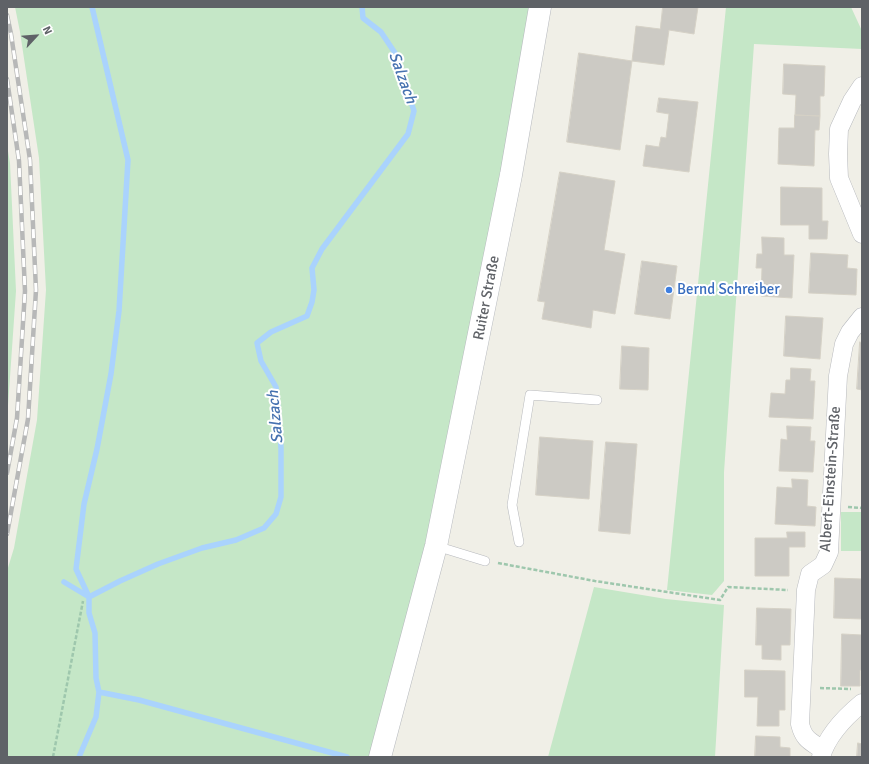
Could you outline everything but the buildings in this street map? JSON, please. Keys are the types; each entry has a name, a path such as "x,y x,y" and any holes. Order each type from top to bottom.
{"street":[{"name":"Ruiter Straße","path":"380,757 436,546 512,175 540,7"},
{"path":"862,86 852,101 839,129 838,154 839,178 862,234"},
{"name":"Albert-Einstein-Straße","path":"858,696 853,710 828,740 822,753 803,734 800,724 806,590 810,574 823,565 829,552 838,376 844,344 850,332 862,316"}],"lane":[{"path":"519,542 512,505 530,395 597,400"},
{"path":"436,546 485,561"}],"path":[{"path":"485,561 602,582 720,600 728,587 806,590"},
{"path":"52,757 83,601"},
{"path":"801,687 858,696"}],"green space":[{"path":"15,7 532,7 436,546 380,757 7,757 7,571 14,548 37,420 46,290 39,158"},
{"path":"726,7 851,7 862,31 862,49 754,44 724,472 724,581 712,595 667,590"},
{"path":"7,145 10,163 16,291 7,420"},
{"path":"841,512 862,512 862,551 841,551"},
{"path":"594,587 666,599 724,605 715,757 548,757"}],"waterway":[{"path":"89,597 76,569 84,504 97,449 111,374 119,311 128,160 92,7"},
{"name":"Salzach","path":"79,757 96,717 99,692 96,678 95,633 89,613 89,597 158,564 202,548 236,540 264,528 276,514 281,497 281,448 276,387 261,361 257,343 271,332 307,316 314,290 312,268 322,249 408,134 414,111 395,53 381,32 363,18 362,7"},
{"path":"64,582 89,597"},
{"path":"99,692 139,700 347,757"}],"railway":[{"path":"7,15 30,160 36,290 28,419 7,534"},
{"path":"7,79 19,161 25,291 17,418 7,473"}],"place":[{"name":"Bernd Schreiber","path":"669,290"}]}
